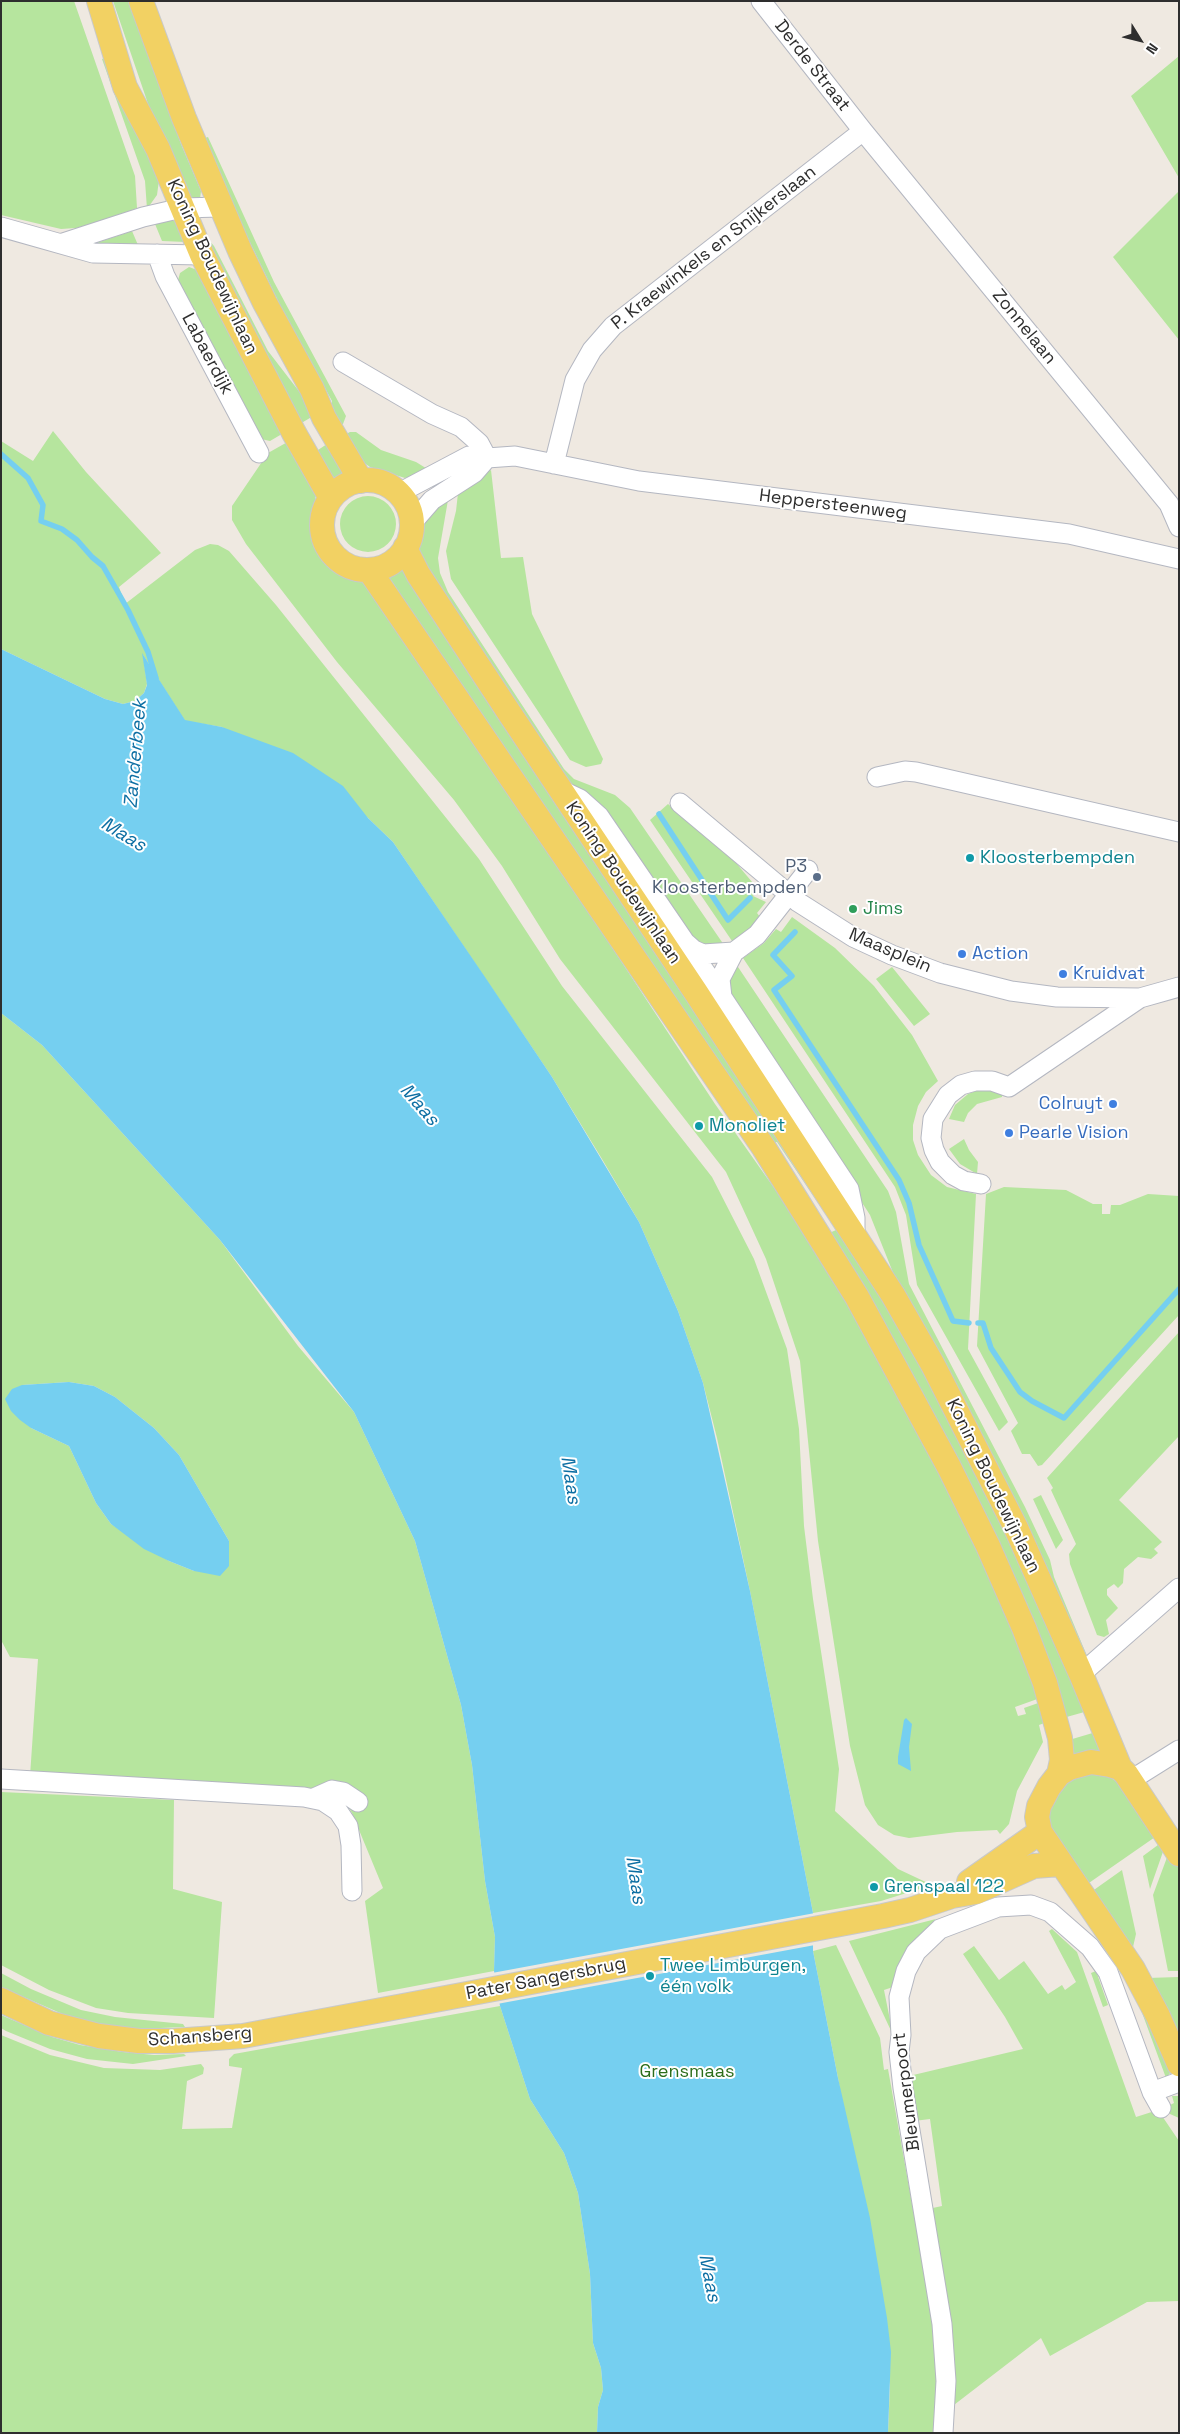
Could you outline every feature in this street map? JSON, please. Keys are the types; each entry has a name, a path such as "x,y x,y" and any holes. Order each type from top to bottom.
{"main road":[{"name":"Koning Boudewijnlaan","path":"98,1 125,87 158,149 202,255 294,433 331,498"},
{"name":"Koning Boudewijnlaan","path":"141,1 173,91 220,207 265,303 312,389 324,418 361,480"},
{"path":"361,480 388,485 399,493 406,502 412,523 410,536 405,548 396,560 383,567 369,570 356,569 344,564 334,556 322,534 322,521 325,509 339,489 361,480"},
{"name":"Koning Boudewijnlaan","path":"405,548 418,574 561,790 850,1218 934,1365 1016,1528 1081,1674 1131,1773 1179,1854"},
{"name":"Koning Boudewijnlaan","path":"369,570 764,1148 857,1298 901,1375 988,1546 1040,1668 1055,1714 1062,1750 1059,1774"},
{"path":"1131,1773 1091,1762 1078,1764 1059,1774 1049,1787 1039,1806 1037,1817 1040,1832 1133,1969 1158,2016 1179,2064"},
{"name":"Pater Sangersbrug","path":"952,1896 1040,1832"},
{"name":"Pater Sangersbrug","path":"403,2006 910,1910 952,1896 976,1892 1034,1866 1061,1864"},
{"name":"Schansberg","path":"1,2000 49,2022 75,2031 139,2041 215,2039 243,2036 403,2006"}],"street":[{"name":"Derde Straat","path":"761,1 863,131"},
{"name":"P. Kraewinkels en Snijkerslaan","path":"554,464 576,380 592,350 613,326 863,131"},
{"name":"Zonnelaan","path":"863,131 1169,504 1179,527"},
{"path":"63,243 143,217 182,208 220,207"},
{"path":"1,227 93,252 202,255"},
{"name":"Labaerdijk","path":"157,254 164,276 260,453"},
{"path":"343,362 432,414 461,427 479,443 487,458 474,473 432,500 412,523"},
{"name":"Heppersteenweg","path":"399,493 465,457 474,455 487,458 515,456 639,481 1069,534 1178,555"},
{"path":"877,777 905,771 916,772 1179,832"},
{"path":"561,790 580,799 599,816 849,1189 850,1218 820,1226 807,1220"},
{"name":"Maasplein","path":"680,803 783,901 873,947 914,964 963,980 1011,991 1042,996 1140,998"},
{"path":"722,997 720,978 734,952 757,935 808,870"},
{"path":"684,942 703,954 734,952"},
{"path":"981,1184 953,1175 940,1162 934,1150 931,1126 935,1113 943,1100 954,1089 975,1081 992,1081 1009,1087 1140,998 1179,987"},
{"path":"1081,1674 1179,1588"},
{"path":"1131,1773 1179,1750"},
{"path":"1,1779 314,1798 331,1804 338,1810 348,1826 351,1845 352,1891"},
{"path":"314,1798 332,1790 343,1792 358,1802"},
{"name":"Bleumerpoort","path":"943,2433 946,2382 942,2324 903,2088 899,2052 899,1997 906,1971 916,1952 940,1930 998,1907 1031,1905 1050,1912 1090,1947 1108,1972 1157,2100 1179,2082"}],"green space":[{"path":"1,1 74,1 135,176 137,208 90,227 61,229 1,215"},
{"path":"113,1 130,1 181,144 201,191 200,199 187,197 159,136"},
{"path":"1179,56 1179,178 1131,96"},
{"path":"108,57 160,173 157,195 147,209 145,181 102,59"},
{"path":"208,137 274,282 346,416 343,424 339,427 331,413 332,401 281,307 234,209 205,138"},
{"path":"1179,191 1179,340 1113,257"},
{"path":"168,221 182,221 186,242 162,241 155,224"},
{"path":"132,231 138,245 96,246 96,243"},
{"path":"208,239 214,246 268,351 315,415 298,425 224,282"},
{"path":"189,267 200,271 287,431 270,441 261,439 177,284 180,273"},
{"path":"53,431 86,472 161,553 119,587 125,604 195,550 210,544 218,545 229,551 276,605 479,859 562,986 712,1177 754,1259 787,1349 799,1429 804,1526 813,1599 839,1769 835,1811 898,1869 932,1885 881,1901 813,1913 750,1591 717,1438 703,1383 678,1311 639,1222 602,1159 552,1077 393,842 368,818 222,727 185,721 143,655 147,684 144,693 135,701 123,704 105,699 1,649 1,441 33,461"},
{"path":"356,432 381,450 416,462 429,470 405,478 370,467 360,460 344,435"},
{"path":"291,440 316,493 312,526 320,553 329,565 341,573 367,583 465,724 715,1104 810,1239 848,1300 947,1482 1043,1697 1015,1707 1018,1716 1026,1714 1024,1708 1044,1701 1050,1721 1039,1725 1043,1742 1017,1791 1009,1824 1000,1834 997,1830 957,1832 909,1838 894,1835 878,1825 865,1805 850,1746 818,1541 800,1361 766,1259 726,1172 560,959 502,866 454,800 337,662 246,544 232,520 232,506 268,453"},
{"path":"330,442 347,473 332,482 315,452"},
{"path":"491,470 501,558 523,557 532,614 603,759 601,764 586,767 570,760 451,579 446,551 456,511 458,493 466,485"},
{"path":"368,496 379,498 388,504 394,513 396,524 394,535 388,544 379,550 368,552 357,550 348,544 342,535 340,524 342,513 348,504 357,498"},
{"path":"448,500 438,558 440,573 448,592 564,769 574,779 615,795 630,808 724,945 698,944 572,788 438,592 418,552 418,548 423,524 432,509"},
{"path":"404,568 830,1216 827,1216 777,1142 767,1144 389,577"},
{"path":"668,804 731,857 758,889 753,896 766,902 757,913 760,917 752,927 732,941 650,820"},
{"path":"792,917 835,948 874,986 912,1035 938,1081 926,1092 918,1106 913,1125 913,1140 918,1155 931,1175 947,1187 976,1194 968,1349 1008,1422 999,1431 917,1285 906,1215 895,1187 743,958 764,943 776,929 781,932"},
{"path":"736,964 888,1191 896,1212 909,1284 1025,1507 1050,1560 1054,1577 1087,1656 1082,1662 896,1280 870,1215 731,998 729,983"},
{"path":"892,967 930,1014 914,1026 876,979"},
{"path":"1,1013 42,1045 220,1240 298,1346 354,1412 415,1541 461,1705 472,1765 485,1881 495,1937 494,1971 378,1993 365,1901 383,1888 352,1813 347,1805 338,1799 30,1776 38,1659 10,1657 1,1640","holes":["69,1382 94,1386 115,1397 154,1428 179,1455 229,1541 194,1571 169,1561 111,1524 96,1503 69,1446 31,1428 22,1385"]},
{"path":"1003,1089 1002,1097 977,1104 968,1113 964,1122 949,1119 955,1105 968,1094 978,1090"},
{"path":"964,1139 978,1162 977,1174 960,1164 949,1149"},
{"path":"1004,1187 1066,1190 1093,1204 1102,1204 1102,1214 1110,1214 1111,1205 1120,1205 1148,1194 1179,1196 1179,1315 1042,1465 1038,1466 1030,1454 1022,1454 1011,1431 1018,1423 977,1346 986,1194"},
{"path":"843,1227 954,1421 1088,1711 1063,1718 827,1234"},
{"path":"1179,1332 1179,1436 1119,1500 1162,1542 1154,1549 1158,1553 1151,1559 1138,1557 1124,1569 1123,1583 1118,1588 1114,1584 1107,1589 1107,1595 1118,1608 1106,1620 1109,1634 1104,1637 1097,1635 1070,1564 1069,1554 1076,1544 1047,1478"},
{"path":"1041,1495 1063,1540 1056,1549 1033,1499"},
{"path":"1096,1732 1107,1754 1072,1756 1069,1740"},
{"path":"1091,1774 1108,1776 1119,1783 1158,1835 1086,1885 1063,1853 1049,1822 1049,1811 1061,1789 1069,1780"},
{"path":"1,1792 174,1800 173,1889 222,1902 214,2018 128,2013 96,2008 49,1990 1,1965"},
{"path":"1162,1842 1165,1846 1150,1889 1143,1856"},
{"path":"1169,1852 1179,1866 1179,1971 1168,1971 1153,1895"},
{"path":"1122,1870 1136,1934 1133,1947 1129,1949 1091,1892"},
{"path":"936,1919 909,1947 899,1965 893,1987 884,1990 893,2035 849,1941"},
{"path":"1052,1929 1077,1952 1136,2117 1158,2110 1179,2141 1179,2301 1147,2302 1050,2356 1041,2338 950,2408 928,2209 942,2206 930,2119 914,2121 909,2076 1023,2049 1005,2017 963,1954 974,1946 999,1980 1024,1961 1048,1994 1062,1985 1065,1990 1076,1982 1049,1931"},
{"path":"836,1945 880,2038 884,2070 888,2069 935,2333 938,2370 936,2433 888,2433 890,2385 838,2078 813,1951"},
{"path":"1096,1971 1108,2005 1103,2007 1091,1973"},
{"path":"1,1973 31,1989 81,2010 115,2017 183,2024 185,2027 136,2029 99,2024 67,2016 1,1987"},
{"path":"1179,1977 1179,2049 1147,1978"},
{"path":"1133,1988 1171,2072 1166,2078"},
{"path":"500,2006 530,2099 564,2153 578,2193 590,2274 593,2343 601,2368 603,2390 598,2407 597,2433 1,2433 1,2035 50,2055 104,2068 160,2070 201,2064 204,2068 203,2074 187,2081 182,2129 232,2128 242,2068 229,2066 229,2059 234,2054"},
{"path":"1,2015 52,2037 80,2045 123,2052 154,2055 184,2054 186,2056 133,2064 87,2059 50,2049 6,2031 1,2028"},
{"path":"1172,2096 1179,2096 1179,2118 1170,2114 1166,2107 1174,2103"}],"water":[{"name":"Maas","path":"1,649 105,699 123,704 135,701 144,693 147,685 142,653 185,720 222,727 293,753 343,786 368,818 393,842 485,977 552,1077 639,1222 678,1311 703,1383 750,1591 813,1913 813,1951 838,2078 870,2218 887,2318 891,2352 888,2433 597,2433 598,2407 603,2390 601,2368 593,2343 590,2274 578,2193 564,2153 530,2099 500,2006 494,1971 495,1937 485,1881 472,1765 461,1705 415,1541 354,1412 220,1240 42,1045 1,1013"},
{"path":"69,1382 94,1386 115,1397 154,1428 179,1455 229,1541 229,1566 220,1576 194,1571 169,1561 144,1549 111,1524 96,1503 69,1446 31,1428 20,1420 11,1411 5,1399 12,1389 22,1385"},
{"path":"906,1718 912,1724 909,1747 911,1771 898,1764 904,1720"}],"pier":[{"path":"815,1913 815,1945 497,2004 492,1973"}],"waterway":[{"name":"Zanderbeek","path":"1,454 28,478 43,505 41,521 62,529 77,540 103,566 128,610 148,652 156,678"},
{"path":"659,814 728,920 750,898"},
{"path":"795,932 773,955 792,976 774,990 899,1180 909,1203 919,1245 953,1321 969,1323"},
{"path":"978,1323 983,1323 991,1348 1020,1392 1032,1401 1064,1418 1179,1289"}],"place":[{"name":"Kloosterbempden","path":"970,858"},
{"name":"P3 Kloosterbempden","path":"817,877"},
{"name":"Jims","path":"853,909"},
{"name":"Action","path":"962,954"},
{"name":"Kruidvat","path":"1063,974"},
{"name":"Colruyt","path":"1113,1104"},
{"name":"Monoliet","path":"699,1126"},
{"name":"Pearle Vision","path":"1009,1133"},
{"name":"Grenspaal 122","path":"874,1887"},
{"name":"Twee Limburgen, één volk","path":"650,1976"}],"park label":[{"name":"Grensmaas","path":"687,2072"}]}
